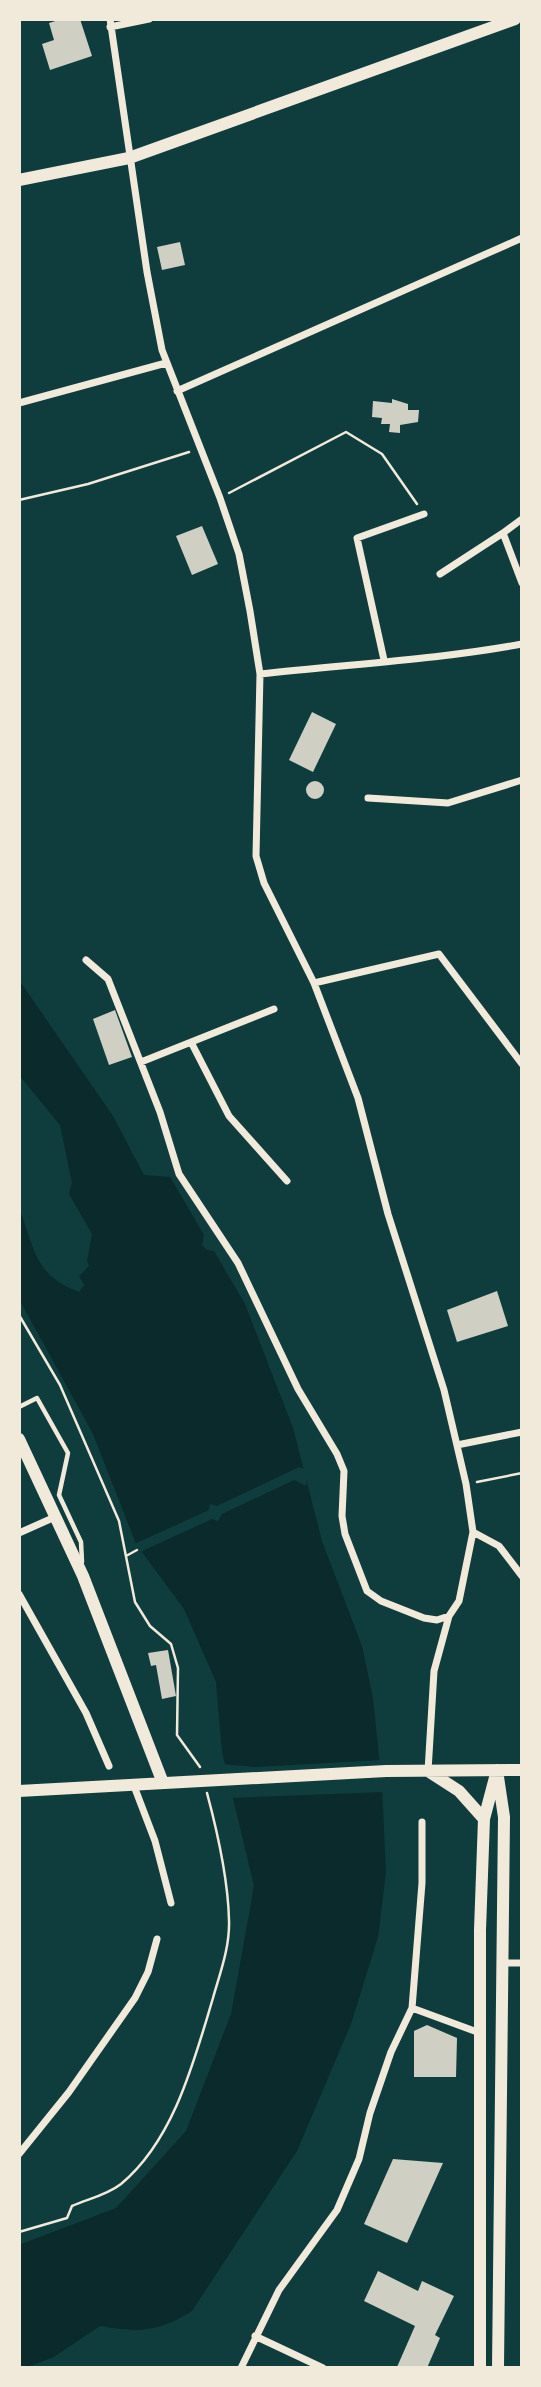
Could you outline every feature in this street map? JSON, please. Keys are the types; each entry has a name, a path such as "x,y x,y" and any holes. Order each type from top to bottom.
{"main road":[{"path":"19,180 129,158 515,19"},
{"path":"19,1439 83,1576 163,1783"},
{"path":"480,2368 480,2033 484,1819 498,1770"},
{"path":"498,1770 504,1817 498,2368"},
{"path":"19,1791 386,1771 522,1770"},
{"path":"428,1771 458,1791 484,1819"}],"street":[{"path":"149,19 110,23 147,272 166,363 220,498 239,554 260,674 256,856 264,883 314,983 358,1098 388,1214 444,1391 466,1484 473,1532 459,1601 449,1616 435,1671 428,1771"},
{"path":"177,391 522,238"},
{"path":"20,401 166,363"},
{"path":"384,660 357,538 424,514"},
{"path":"440,574 522,519"},
{"path":"503,533 522,583"},
{"path":"260,674 384,660 463,655 522,644"},
{"path":"368,798 448,803 522,780"},
{"path":"314,983 439,954 522,1064"},
{"path":"86,960 108,979 141,1062 179,1174 238,1264 298,1389 337,1454 344,1471 342,1516 345,1534 367,1591 381,1601 424,1618 449,1616"},
{"path":"141,1062 274,1009"},
{"path":"191,1042 229,1116 287,1181"},
{"path":"457,1445 522,1432"},
{"path":"19,1533 55,1517"},
{"path":"473,1532 499,1546 522,1576"},
{"path":"19,1594 86,1713 109,1766"},
{"path":"134,1786 155,1842 171,1903"},
{"path":"241,2368 279,2290 337,2210 359,2159 370,2113 391,2052 412,2008 422,1883 422,1822"},
{"path":"19,2154 69,2092 135,1998 148,1972 157,1939"},
{"path":"501,1963 522,1963"},
{"path":"412,2008 480,2033"},
{"path":"256,2336 323,2368"}],"lane":[{"path":"19,1408 37,1398 68,1453 59,1495 81,1542 83,1576"}],"path":[{"path":"220,498 346,432 382,454 424,514"},
{"path":"19,500 88,484 199,449"},
{"path":"19,1315 60,1385 120,1521 135,1602 150,1626 171,1644 178,1668 177,1735 199,1763"},
{"path":"466,1484 522,1473"},
{"path":"126,1556 137,1550"},
{"path":"19,2232 67,2218 72,2206 111,2191 122,2182 153,2144 178,2098 192,2067 226,1953 230,1921 212,1813"}],"water":[{"path":"19,980 113,1116 144,1175 170,1177 204,1235 202,1245 207,1250 214,1251 245,1304 293,1428 322,1541 362,1646 373,1698 382,1785 386,1872 378,1937 351,2024 297,2151 192,2311 169,2323 148,2329 126,2330 100,2326 54,2357 24,2368 19,2368 19,2245 116,2208 186,2131 231,2014 254,1886 222,1752 216,1682 184,1609 136,1544 93,1434 19,1299 19,1208 33,1248 44,1269 64,1285 79,1292 84,1285 79,1276 89,1266 87,1261 92,1234 69,1194 72,1183 60,1125 19,1075"}],"pier":[{"path":"299,1467 307,1470 306,1486 294,1480 222,1514 218,1521 212,1519 138,1553 132,1545 209,1510 210,1504 217,1506"},
{"path":"381,1760 384,1792 230,1798 222,1764 255,1767"}],"building":[{"path":"62,19 80,19 92,56 50,70 42,44 54,40 49,23"},
{"path":"180,242 185,265 162,270 157,247"},
{"path":"392,399 408,404 408,410 419,410 418,422 400,425 400,433 389,432 390,424 381,424 382,418 372,417 373,401 392,403"},
{"path":"202,526 218,564 192,575 176,536"},
{"path":"312,712 336,724 313,772 289,760"},
{"path":"311,781 319,781 324,790 322,797 311,799 306,794 306,786"},
{"path":"115,1010 132,1057 109,1065 93,1019"},
{"path":"497,1291 508,1326 457,1342 447,1310"},
{"path":"168,1650 176,1696 162,1699 156,1665 151,1666 148,1653"},
{"path":"427,2025 457,2038 456,2077 414,2077 414,2031"},
{"path":"393,2159 443,2163 407,2243 364,2224"},
{"path":"378,2271 418,2291 422,2281 454,2296 435,2335 440,2338 427,2368 397,2367 415,2326 364,2301"}]}
